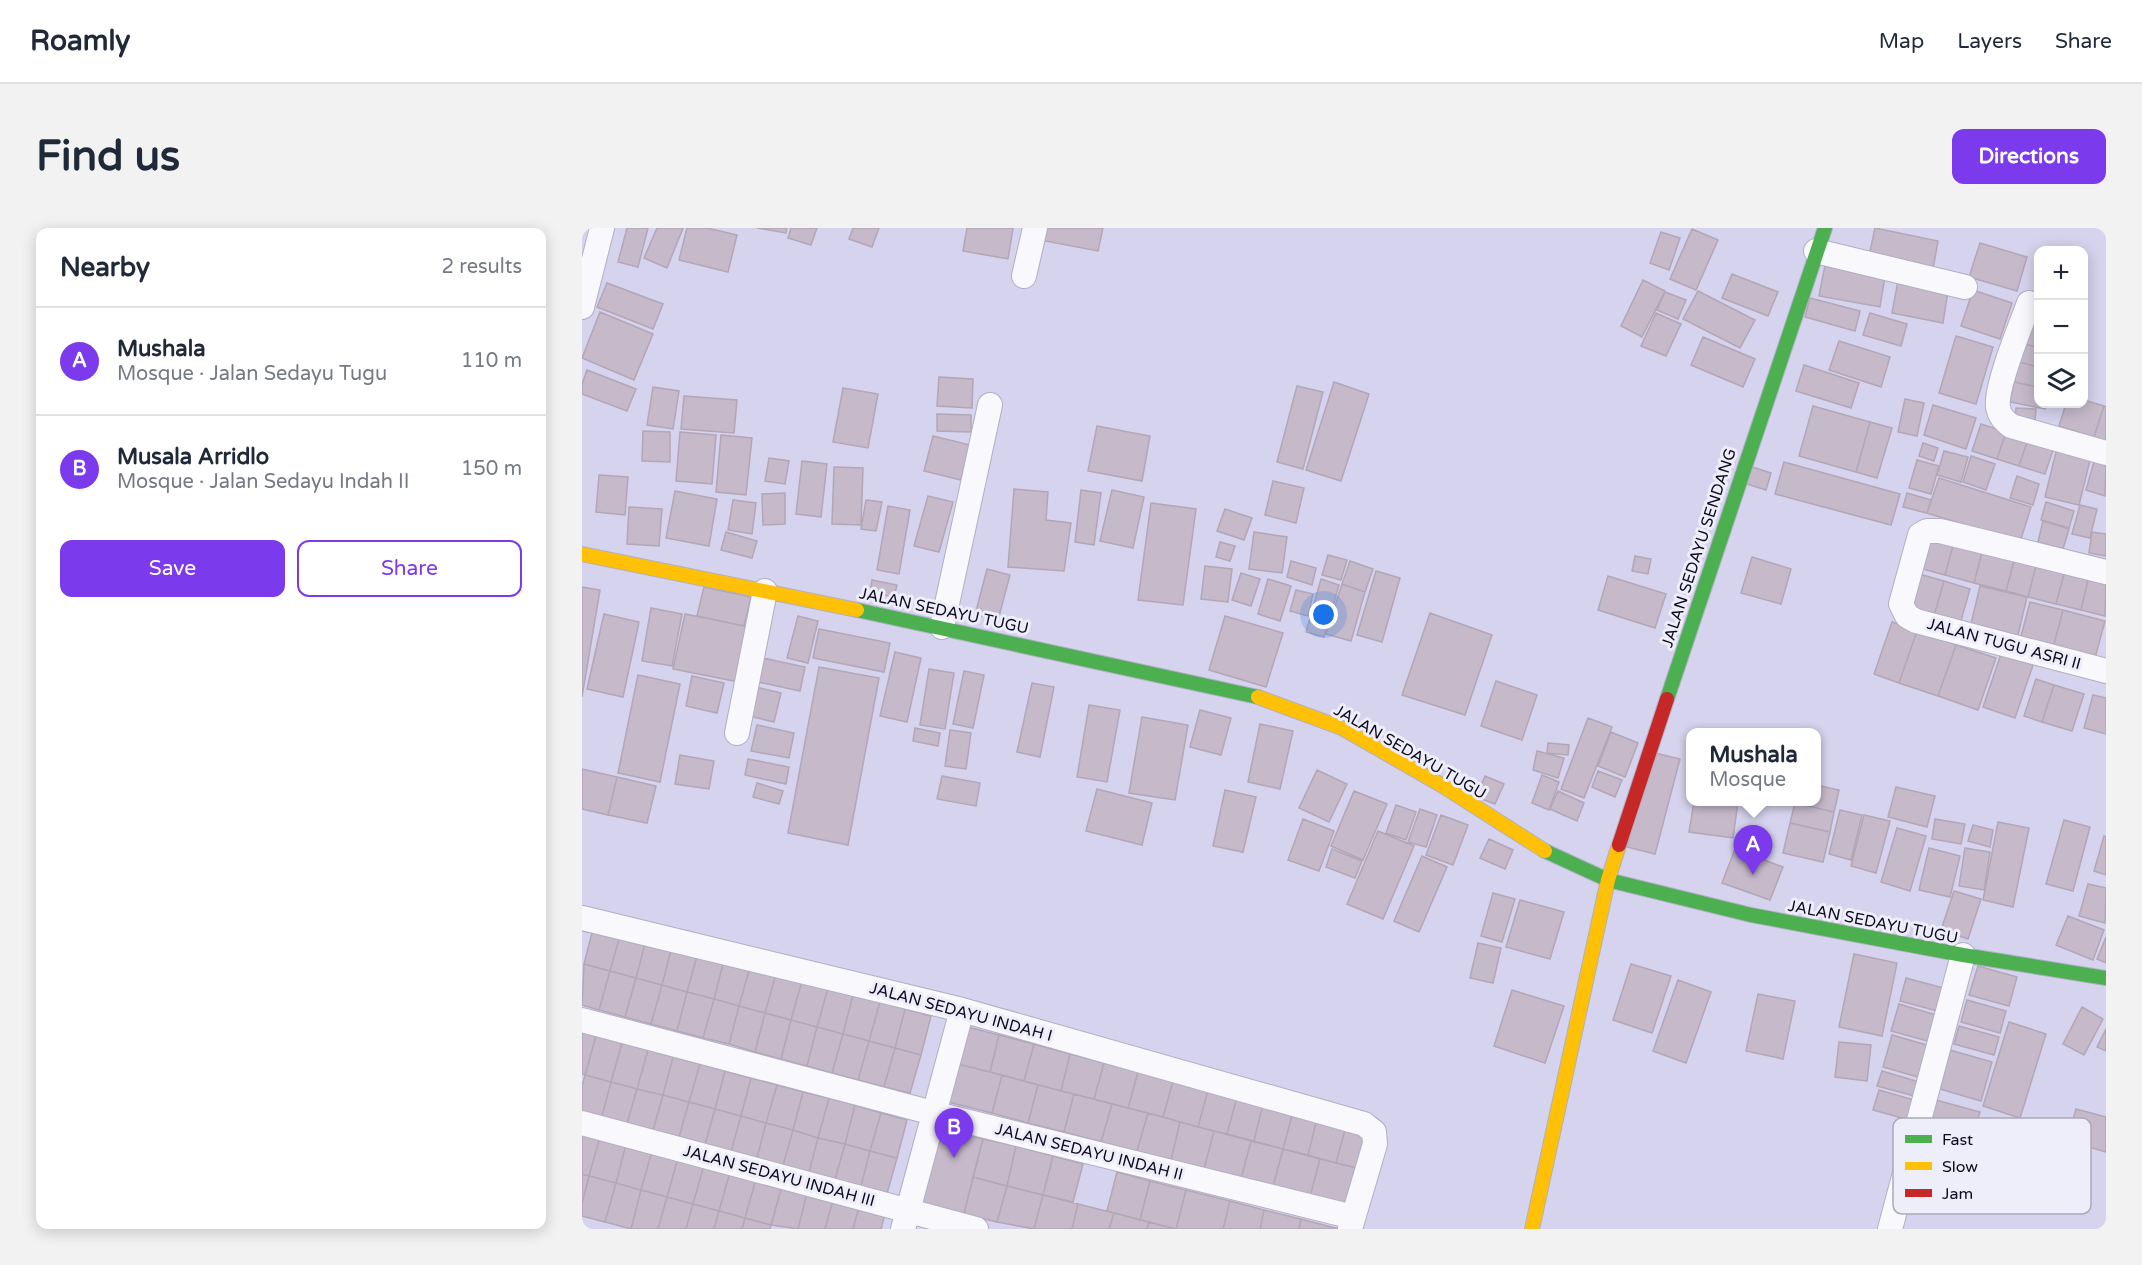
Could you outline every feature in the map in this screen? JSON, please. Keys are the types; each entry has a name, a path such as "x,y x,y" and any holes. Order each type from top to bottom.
{"street":[{"path":"582,307 602,228"},
{"path":"1024,276 1035,228"},
{"name":"JALAN SEDAYU SENDANG","path":"1532,1229 1608,880 1825,228"},
{"path":"1816,250 1965,287"},
{"path":"2029,303 1999,393 1998,410 2001,418 2011,426 2106,453"},
{"path":"942,627 990,405"},
{"name":"JALAN TUGU ASRI II","path":"2106,572 1940,531 1923,532 1917,543 1902,604 1907,616 2106,671"},
{"name":"JALAN SEDAYU TUGU","path":"582,554 942,627 1258,697 1299,710 1342,728 1443,786 1542,850 1608,880 1751,915 1963,955 2106,978"},
{"path":"737,733 765,591"},
{"name":"JALAN SEDAYU INDAH I","path":"583,921 962,1010 1335,1115 1369,1127 1375,1137 1351,1223"},
{"path":"1920,1118 1963,955"},
{"path":"905,1220 962,1010"},
{"name":"JALAN SEDAYU INDAH II","path":"582,1020 1351,1223"},
{"name":"JALAN SEDAYU INDAH III","path":"582,1123 905,1220 976,1229"},
{"path":"1890,1229 1894,1214"}],"building":[{"path":"627,228 648,228 638,267 618,262"},
{"path":"657,228 683,228 667,268 644,258"},
{"path":"687,228 707,228 737,235 728,272 679,260"},
{"path":"757,228 787,228 786,233"},
{"path":"791,228 817,228 811,245 788,238"},
{"path":"853,228 879,228 872,247 849,239"},
{"path":"967,228 1013,228 1008,259 963,251"},
{"path":"1047,228 1103,228 1098,251 1045,241"},
{"path":"1875,228 1938,241 1933,269 1869,256"},
{"path":"1692,229 1718,240 1696,290 1670,279"},
{"path":"1661,232 1680,238 1669,270 1650,263"},
{"path":"1980,243 2027,257 2017,291 1969,277"},
{"path":"1825,265 1885,276 1880,307 1819,296"},
{"path":"1732,274 1778,292 1768,316 1722,298"},
{"path":"1643,280 1665,291 1642,337 1621,326"},
{"path":"1898,281 1948,291 1943,323 1892,313"},
{"path":"607,283 663,304 653,329 597,307"},
{"path":"1973,290 2012,303 2000,339 1961,326"},
{"path":"1698,291 1755,320 1740,348 1683,319"},
{"path":"1665,292 1686,300 1678,319 1657,310"},
{"path":"1810,298 1860,311 1855,331 1805,317"},
{"path":"600,312 653,334 634,380 582,358"},
{"path":"1656,313 1681,324 1666,356 1641,346"},
{"path":"1870,313 1907,324 1901,346 1863,335"},
{"path":"2027,325 2034,326 2034,346 2023,344"},
{"path":"1956,336 1993,347 1976,404 1939,393"},
{"path":"1703,337 1755,359 1743,387 1691,365"},
{"path":"1839,341 1890,357 1881,387 1829,370"},
{"path":"2023,344 2034,346 2034,366 2019,362"},
{"path":"2019,362 2034,366 2034,386 2014,382"},
{"path":"1804,365 1859,383 1851,408 1796,391"},
{"path":"587,370 636,389 627,411 582,394 582,384"},
{"path":"939,377 973,379 972,408 937,406"},
{"path":"1334,382 1369,394 1341,481 1306,470"},
{"path":"2014,382 2034,386 2034,407 2010,402"},
{"path":"1297,386 1323,392 1303,469 1277,462"},
{"path":"653,387 679,391 673,429 647,425"},
{"path":"843,388 878,394 868,448 833,442"},
{"path":"684,396 737,400 734,433 681,429"},
{"path":"1905,399 1924,403 1917,436 1898,432"},
{"path":"2088,401 2104,406 2094,437 2059,426 2065,408 2088,408"},
{"path":"1933,405 1976,418 1966,449 1924,435"},
{"path":"1813,406 1870,422 1856,472 1799,456"},
{"path":"2104,406 2106,407 2106,441 2094,437"},
{"path":"2016,408 2036,409 2035,421 2015,420"},
{"path":"937,414 971,415 971,432 937,431"},
{"path":"1870,422 1892,428 1877,478 1856,472"},
{"path":"1981,424 2006,432 1997,459 1972,451"},
{"path":"1097,426 1150,436 1142,481 1088,471"},
{"path":"643,431 670,432 670,462 642,461"},
{"path":"680,432 716,435 712,484 676,481"},
{"path":"2006,432 2028,439 2019,466 1997,459"},
{"path":"721,435 752,438 746,495 716,492"},
{"path":"933,436 970,445 961,480 924,471"},
{"path":"2028,439 2054,447 2045,474 2019,466"},
{"path":"1923,443 1938,448 1934,461 1919,456"},
{"path":"2057,448 2091,456 2079,505 2045,497"},
{"path":"1944,451 1968,457 1961,482 1937,475"},
{"path":"1971,456 1995,464 1986,490 1963,482"},
{"path":"769,458 789,461 785,484 765,481"},
{"path":"2095,458 2106,462 2105,496 2086,490"},
{"path":"1917,460 1939,466 1931,494 1909,488"},
{"path":"802,461 827,464 821,517 796,514"},
{"path":"1784,462 1900,494 1891,525 1775,494"},
{"path":"1746,465 1771,473 1766,490 1741,482"},
{"path":"834,467 863,468 861,525 832,524"},
{"path":"599,475 628,477 625,515 596,512"},
{"path":"2017,476 2039,484 2033,505 2010,498"},
{"path":"1939,478 2031,507 2020,542 1927,513"},
{"path":"1273,481 1304,488 1296,523 1265,515"},
{"path":"1014,489 1048,492 1046,520 1071,523 1064,571 1008,567"},
{"path":"1081,490 1101,493 1094,545 1075,542"},
{"path":"1112,490 1144,497 1133,548 1100,541"},
{"path":"675,491 717,499 709,546 666,538"},
{"path":"785,493 785,524 763,525 762,494"},
{"path":"1907,493 1931,500 1927,513 1903,507"},
{"path":"928,496 953,502 939,552 914,546"},
{"path":"733,500 756,503 752,534 728,530"},
{"path":"866,500 882,502 876,531 861,529"},
{"path":"2046,502 2074,511 2069,528 2041,520"},
{"path":"1151,503 1196,509 1183,605 1138,600"},
{"path":"2080,505 2097,509 2090,538 2072,534"},
{"path":"888,506 910,510 899,574 877,570"},
{"path":"629,507 662,509 659,546 627,544"},
{"path":"1225,509 1252,518 1244,540 1217,531"},
{"path":"2043,521 2069,529 2063,549 2038,542"},
{"path":"726,532 757,541 752,558 721,550"},
{"path":"1254,532 1287,537 1282,573 1249,569"},
{"path":"2092,532 2106,534 2106,556 2089,553"},
{"path":"1927,538 1953,545 1945,575 1919,568"},
{"path":"1220,542 1235,546 1230,561 1216,557"},
{"path":"1953,545 1982,552 1974,583 1945,575"},
{"path":"1982,552 2014,561 2006,591 1974,583"},
{"path":"1328,555 1347,560 1341,580 1322,575"},
{"path":"1635,556 1651,559 1648,574 1632,571"},
{"path":"1752,557 1791,569 1781,604 1741,593"},
{"path":"1291,561 1316,568 1312,585 1287,577"},
{"path":"1350,561 1373,569 1365,592 1342,584"},
{"path":"2014,561 2036,566 2028,597 2006,591"},
{"path":"1205,566 1232,569 1228,602 1201,599"},
{"path":"2036,566 2064,574 2056,604 2028,597"},
{"path":"987,569 1010,575 998,620 975,615"},
{"path":"1376,571 1400,578 1382,642 1357,635"},
{"path":"1241,573 1260,579 1251,606 1232,600"},
{"path":"1919,574 1944,581 1934,616 1909,609"},
{"path":"2064,574 2088,580 2081,610 2056,604"},
{"path":"1608,576 1666,594 1655,628 1598,610"},
{"path":"1268,579 1291,586 1280,621 1258,614"},
{"path":"1321,579 1339,585 1324,637 1306,632"},
{"path":"872,580 897,585 894,597 870,592"},
{"path":"2088,580 2106,584 2105,616 2081,610"},
{"path":"1944,581 1970,589 1960,624 1934,616"},
{"path":"1342,584 1365,592 1351,641 1326,634"},
{"path":"1980,586 2027,597 2017,639 1970,628"},
{"path":"582,587 600,590 582,697"},
{"path":"704,587 751,597 744,626 697,616"},
{"path":"1296,590 1313,594 1308,616 1290,611"},
{"path":"2030,602 2063,610 2053,648 2020,640"},
{"path":"651,608 682,614 672,666 642,661"},
{"path":"2063,610 2105,621 2095,658 2053,648"},
{"path":"1430,613 1492,635 1465,715 1402,695"},
{"path":"604,614 639,622 623,697 587,689"},
{"path":"685,614 750,627 739,682 673,669"},
{"path":"798,616 818,621 808,663 787,658"},
{"path":"1225,616 1283,633 1266,687 1209,670"},
{"path":"1892,622 1917,631 1899,683 1874,674"},
{"path":"819,629 890,643 884,672 813,658"},
{"path":"1917,631 1956,645 1938,696 1899,683"},
{"path":"1956,645 1996,658 1978,710 1938,696"},
{"path":"895,652 921,658 907,722 880,716"},
{"path":"2001,654 2033,665 2015,718 1983,707"},
{"path":"763,658 805,667 800,691 758,682"},
{"path":"819,667 879,678 848,845 788,833"},
{"path":"929,669 954,673 945,729 920,725"},
{"path":"964,671 984,675 973,728 953,724"},
{"path":"638,675 680,684 660,782 618,773"},
{"path":"692,676 724,683 717,713 686,706"},
{"path":"2036,679 2054,685 2042,722 2024,716"},
{"path":"1496,681 1537,695 1522,740 1481,726"},
{"path":"1032,683 1054,687 1040,757 1017,752"},
{"path":"2054,685 2084,694 2072,731 2042,722"},
{"path":"756,687 781,693 774,722 749,716"},
{"path":"2093,695 2106,698 2106,734 2084,728"},
{"path":"1089,705 1120,710 1107,782 1077,777"},
{"path":"1200,710 1231,718 1221,755 1190,747"},
{"path":"1142,717 1188,725 1175,800 1129,793"},
{"path":"1588,718 1612,727 1584,798 1561,789"},
{"path":"1260,724 1293,731 1280,789 1248,782"},
{"path":"757,725 794,733 789,758 751,751"},
{"path":"915,728 940,733 938,746 913,741"},
{"path":"950,730 971,733 966,769 945,766"},
{"path":"1611,732 1638,743 1625,777 1598,766"},
{"path":"1548,743 1569,745 1568,755 1547,753"},
{"path":"1537,751 1564,758 1558,778 1533,770"},
{"path":"1651,752 1680,759 1655,854 1627,847"},
{"path":"680,755 714,761 709,789 675,784"},
{"path":"748,759 789,767 786,784 745,775"},
{"path":"582,769 617,777 608,815 582,809"},
{"path":"1317,770 1347,784 1329,822 1299,808"},
{"path":"1598,771 1622,780 1615,797 1592,787"},
{"path":"1542,775 1559,782 1549,810 1532,803"},
{"path":"942,776 980,783 976,806 937,799"},
{"path":"1485,776 1504,784 1495,804 1476,797"},
{"path":"617,777 656,786 647,823 608,815"},
{"path":"757,783 783,791 779,804 753,797"},
{"path":"1821,786 1839,790 1834,812 1808,806 1821,806"},
{"path":"1896,787 1935,796 1927,827 1888,817"},
{"path":"1097,789 1152,803 1142,845 1086,831"},
{"path":"1225,790 1256,797 1243,852 1213,846"},
{"path":"1354,791 1387,804 1363,860 1331,846"},
{"path":"1558,791 1584,803 1577,821 1550,809"},
{"path":"1396,805 1416,812 1406,840 1386,833"},
{"path":"1693,806 1737,806 1733,838 1689,832"},
{"path":"1794,806 1808,806 1834,812 1830,832 1790,823"},
{"path":"1420,809 1437,815 1426,847 1408,842"},
{"path":"1840,810 1862,815 1851,860 1829,854"},
{"path":"1441,815 1468,825 1453,865 1426,855"},
{"path":"1864,815 1890,821 1876,873 1851,866"},
{"path":"1303,819 1334,831 1319,871 1288,860"},
{"path":"1935,819 1965,824 1961,844 1932,839"},
{"path":"2064,820 2090,827 2073,891 2046,884"},
{"path":"1998,822 2029,828 2013,907 1983,900"},
{"path":"1790,823 1830,832 1823,862 1783,853"},
{"path":"1973,825 1993,830 1990,847 1968,841"},
{"path":"1897,828 1926,836 1910,891 1881,882"},
{"path":"1378,831 1414,846 1383,919 1347,904"},
{"path":"2104,836 2106,837 2106,875 2094,871"},
{"path":"1489,839 1513,850 1505,869 1480,858"},
{"path":"1929,848 1960,856 1950,897 1919,890"},
{"path":"1965,848 1990,852 1984,890 1959,886"},
{"path":"1332,849 1362,861 1355,878 1326,867"},
{"path":"1735,849 1783,867 1770,900 1722,883"},
{"path":"1422,856 1447,867 1419,932 1394,921"},
{"path":"2088,884 2106,888 2105,923 2079,916"},
{"path":"1954,891 1981,899 1968,939 1941,930"},
{"path":"1493,893 1515,899 1502,942 1481,936"},
{"path":"1520,900 1564,912 1550,959 1506,947"},
{"path":"2068,916 2104,930 2093,960 2056,945"},
{"path":"594,925 621,932 610,971 584,964"},
{"path":"621,932 646,940 636,978 610,971"},
{"path":"2106,937 2106,963 2097,959"},
{"path":"646,940 672,946 662,985 636,978"},
{"path":"1478,943 1501,948 1493,983 1470,978"},
{"path":"672,946 698,953 687,992 662,985"},
{"path":"698,953 724,960 714,999 687,992"},
{"path":"1854,954 1897,963 1882,1036 1839,1027"},
{"path":"724,960 750,967 739,1006 714,999"},
{"path":"584,964 610,971 599,1010 582,1005"},
{"path":"1631,964 1671,976 1652,1033 1613,1020"},
{"path":"1978,966 2017,977 2009,1006 1969,995"},
{"path":"750,967 776,974 765,1013 739,1006"},
{"path":"610,971 636,978 625,1017 599,1010"},
{"path":"776,974 802,981 791,1020 765,1013"},
{"path":"636,978 662,985 651,1024 625,1017"},
{"path":"1906,978 1951,990 1945,1013 1900,1001"},
{"path":"1678,980 1711,992 1686,1063 1653,1051"},
{"path":"802,981 828,988 817,1027 791,1020"},
{"path":"662,985 687,992 677,1031 651,1024"},
{"path":"828,988 853,995 843,1034 817,1027"},
{"path":"1512,990 1564,1006 1545,1063 1494,1046"},
{"path":"687,992 714,999 703,1038 677,1031"},
{"path":"1758,994 1795,1001 1783,1059 1746,1051"},
{"path":"853,995 880,1002 869,1041 843,1034"},
{"path":"714,999 739,1006 729,1044 703,1038"},
{"path":"1967,1000 2006,1011 2000,1033 1961,1022"},
{"path":"880,1002 905,1009 895,1048 869,1041"},
{"path":"1899,1004 1943,1017 1935,1043 1891,1031"},
{"path":"739,1006 765,1013 755,1052 729,1044"},
{"path":"2082,1007 2103,1019 2084,1055 2063,1044"},
{"path":"905,1009 931,1016 921,1055 895,1048"},
{"path":"765,1013 791,1020 781,1059 755,1052"},
{"path":"791,1020 817,1027 807,1066 781,1059"},
{"path":"2009,1022 2046,1034 2020,1118 1983,1106"},
{"path":"964,1026 999,1035 990,1072 954,1063"},
{"path":"1959,1026 1999,1037 1994,1055 1954,1044"},
{"path":"817,1027 843,1034 832,1073 807,1066"},
{"path":"2106,1029 2106,1051 2097,1047"},
{"path":"582,1032 596,1036 585,1075 582,1074"},
{"path":"843,1034 869,1041 858,1080 832,1073"},
{"path":"999,1035 1034,1044 1024,1081 990,1072"},
{"path":"1892,1035 1934,1047 1925,1079 1883,1067"},
{"path":"596,1036 622,1043 611,1082 585,1075"},
{"path":"869,1041 895,1048 884,1087 858,1080"},
{"path":"1839,1042 1871,1045 1867,1081 1835,1077"},
{"path":"622,1043 648,1050 637,1089 611,1082"},
{"path":"1034,1044 1070,1054 1061,1091 1024,1081"},
{"path":"895,1048 921,1055 910,1093 884,1087"},
{"path":"648,1050 673,1057 663,1095 637,1089"},
{"path":"1950,1050 1992,1062 1981,1101 1940,1089"},
{"path":"1070,1054 1104,1063 1094,1099 1061,1091"},
{"path":"673,1057 700,1064 689,1102 663,1095"},
{"path":"954,1063 1002,1075 992,1113 944,1101"},
{"path":"1104,1063 1138,1072 1128,1108 1094,1099"},
{"path":"700,1064 725,1071 715,1109 689,1102"},
{"path":"725,1071 751,1078 741,1116 715,1109"},
{"path":"1882,1071 1926,1084 1922,1098 1877,1086"},
{"path":"1138,1072 1173,1081 1163,1117 1128,1108"},
{"path":"585,1075 611,1082 601,1120 582,1115 582,1086"},
{"path":"1002,1075 1038,1085 1028,1123 992,1113"},
{"path":"751,1078 777,1085 766,1123 741,1116"},
{"path":"1173,1081 1208,1090 1198,1127 1163,1117"},
{"path":"611,1082 637,1089 626,1127 601,1120"},
{"path":"777,1085 803,1092 793,1130 766,1123"},
{"path":"1038,1085 1074,1094 1064,1132 1028,1123"},
{"path":"637,1089 663,1095 652,1134 626,1127"},
{"path":"1208,1090 1237,1097 1227,1134 1198,1127"},
{"path":"1879,1090 1921,1102 1917,1118 1902,1118 1873,1110"},
{"path":"803,1092 829,1098 818,1138 793,1130"},
{"path":"1074,1094 1112,1104 1101,1142 1064,1132"},
{"path":"663,1095 689,1102 678,1141 652,1134"},
{"path":"1237,1097 1263,1104 1254,1141 1227,1134"},
{"path":"829,1098 855,1105 845,1144 818,1138"},
{"path":"1936,1100 1980,1112 1978,1118 1931,1118"},
{"path":"689,1102 715,1109 704,1148 678,1141"},
{"path":"1112,1104 1148,1113 1137,1151 1101,1142"},
{"path":"1263,1104 1293,1112 1283,1149 1254,1141"},
{"path":"855,1105 881,1113 870,1151 845,1144"},
{"path":"715,1109 741,1116 730,1155 704,1148"},
{"path":"2076,1109 2106,1117 2106,1152 2091,1148 2091,1118 2073,1118"},
{"path":"1293,1112 1317,1119 1308,1155 1283,1149"},
{"path":"881,1113 907,1120 897,1158 870,1151"},
{"path":"1148,1113 1180,1122 1171,1160 1137,1151"},
{"path":"741,1116 766,1123 756,1162 730,1155"},
{"path":"1317,1119 1346,1126 1336,1163 1308,1155"},
{"path":"1180,1122 1214,1131 1204,1169 1171,1160"},
{"path":"766,1123 793,1130 782,1169 756,1162"},
{"path":"1346,1126 1370,1133 1361,1169 1336,1163"},
{"path":"937,1127 983,1139 964,1214 918,1203"},
{"path":"793,1130 818,1138 808,1176 782,1169"},
{"path":"1214,1131 1251,1141 1241,1179 1204,1169"},
{"path":"582,1132 600,1137 589,1176 582,1174"},
{"path":"600,1137 626,1144 616,1183 589,1176"},
{"path":"818,1138 845,1144 834,1183 808,1176"},
{"path":"983,1139 1016,1146 1007,1186 973,1177"},
{"path":"1251,1141 1283,1149 1273,1187 1241,1179"},
{"path":"626,1144 652,1151 641,1190 616,1183"},
{"path":"845,1144 870,1151 860,1190 834,1183"},
{"path":"1016,1146 1053,1156 1043,1195 1007,1186"},
{"path":"1283,1149 1320,1159 1310,1197 1273,1187"},
{"path":"652,1151 678,1158 667,1197 641,1190"},
{"path":"870,1151 897,1158 886,1197 860,1190"},
{"path":"1053,1156 1083,1164 1073,1202 1043,1195"},
{"path":"678,1158 704,1165 693,1204 667,1197"},
{"path":"1320,1159 1357,1168 1347,1206 1310,1197"},
{"path":"704,1165 730,1172 719,1211 693,1204"},
{"path":"730,1172 756,1179 745,1218 719,1211"},
{"path":"1117,1172 1150,1181 1140,1220 1107,1211"},
{"path":"582,1174 589,1176 582,1204"},
{"path":"589,1176 616,1183 605,1222 582,1216 582,1204"},
{"path":"973,1177 1007,1186 997,1222 964,1214"},
{"path":"756,1179 782,1186 771,1225 745,1218"},
{"path":"1150,1181 1186,1190 1176,1229 1140,1220"},
{"path":"616,1183 641,1190 631,1229 605,1222"},
{"path":"782,1186 807,1193 798,1229 771,1225"},
{"path":"1007,1186 1043,1195 1034,1229 997,1222"},
{"path":"641,1190 667,1197 658,1229 631,1229"},
{"path":"1186,1190 1230,1201 1223,1229 1176,1229"},
{"path":"807,1193 833,1200 825,1229 798,1229"},
{"path":"1043,1195 1078,1204 1072,1229 1034,1229"},
{"path":"667,1197 693,1204 686,1229 658,1229"},
{"path":"833,1200 859,1207 853,1229 825,1229"},
{"path":"1230,1201 1264,1210 1260,1229 1223,1229"},
{"path":"693,1204 719,1211 714,1229 686,1229"},
{"path":"1078,1204 1114,1213 1109,1229 1072,1229"},
{"path":"859,1207 885,1214 881,1229 853,1229"},
{"path":"1264,1210 1301,1219 1299,1229 1260,1229"},
{"path":"719,1211 745,1218 742,1229 714,1229"},
{"path":"1114,1213 1149,1222 1147,1229 1109,1229"},
{"path":"745,1218 771,1225 770,1229 742,1229"},
{"path":"1301,1219 1339,1229 1299,1229"},
{"path":"1149,1222 1176,1229 1147,1229"}],"traffic: fast":[{"path":"1667,699 1825,228"},
{"path":"857,610 1258,697"},
{"path":"1545,851 1608,880 1751,915 1963,955 2106,978"}],"traffic: slow":[{"path":"582,554 857,610"},
{"path":"1258,697 1342,728 1443,786 1545,851"},
{"path":"1532,1229 1608,880 1619,845"}],"traffic: jam":[{"path":"1619,845 1667,699"}],"place":[{"name":"Mushala","path":"1753,875"},
{"name":"Musala Arridlo","path":"954,1158"}]}
